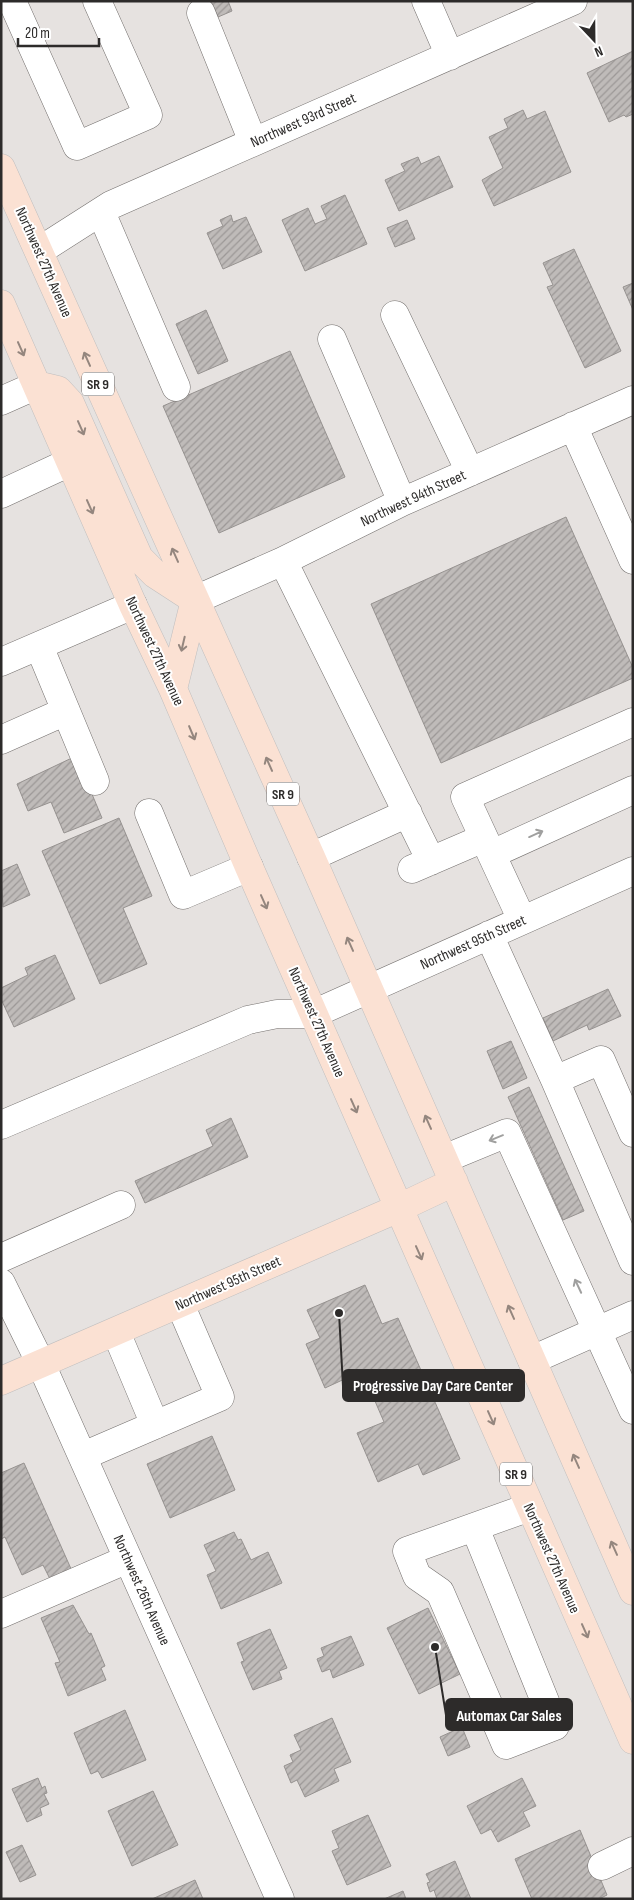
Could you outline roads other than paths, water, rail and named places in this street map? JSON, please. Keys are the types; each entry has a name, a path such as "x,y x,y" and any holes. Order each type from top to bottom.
{"main road":[{"name":"Northwest 27th Avenue","path":"1,168 370,989 633,1591"},
{"path":"1,214 39,251"},
{"name":"Northwest 27th Avenue","path":"1,304 133,605 173,688 313,1014 633,1740"},
{"path":"37,385 58,390 70,403 139,558 156,574 195,600 173,688"},
{"name":"Northwest 95th Street","path":"1,1381 399,1208 449,1171"}],"street":[{"path":"12,1 77,146 148,115 97,1"},
{"path":"426,1 450,56"},
{"name":"Northwest 93rd Street","path":"39,251 101,212 253,142 573,1"},
{"path":"201,13 253,142"},
{"path":"101,212 176,387"},
{"path":"395,315 470,472"},
{"path":"332,339 402,502"},
{"path":"1,401 37,385"},
{"name":"Northwest 94th Street","path":"195,600 283,561 402,502 633,400"},
{"path":"573,426 633,560"},
{"path":"1,494 70,462"},
{"path":"283,561 408,813 422,865 488,846 633,790"},
{"path":"1,662 133,605"},
{"path":"39,646 95,781"},
{"path":"1,740 66,711"},
{"path":"522,920 465,797 633,722"},
{"path":"150,813 183,895 249,867"},
{"path":"311,857 408,813"},
{"name":"Northwest 95th Street","path":"313,1014 633,871"},
{"path":"489,935 556,1080 633,1261"},
{"path":"1,1125 248,1020 277,1014 313,1014"},
{"path":"556,1080 601,1060 633,1133"},
{"path":"449,1171 507,1134 633,1410"},
{"path":"1,1258 121,1206"},
{"name":"Northwest 26th Avenue","path":"1,1283 42,1364 280,1899"},
{"path":"83,1456 220,1397 180,1304"},
{"path":"532,1360 633,1315"},
{"path":"116,1332 156,1425"},
{"path":"475,1528 555,1726 506,1745 440,1592 417,1576 408,1551 530,1507"},
{"path":"1,1614 128,1559"},
{"path":"602,1866 633,1851"}],"place":[{"name":"Progressive Day Care Center","path":"339,1313"},
{"name":"Automax Car Sales","path":"435,1647"}]}
